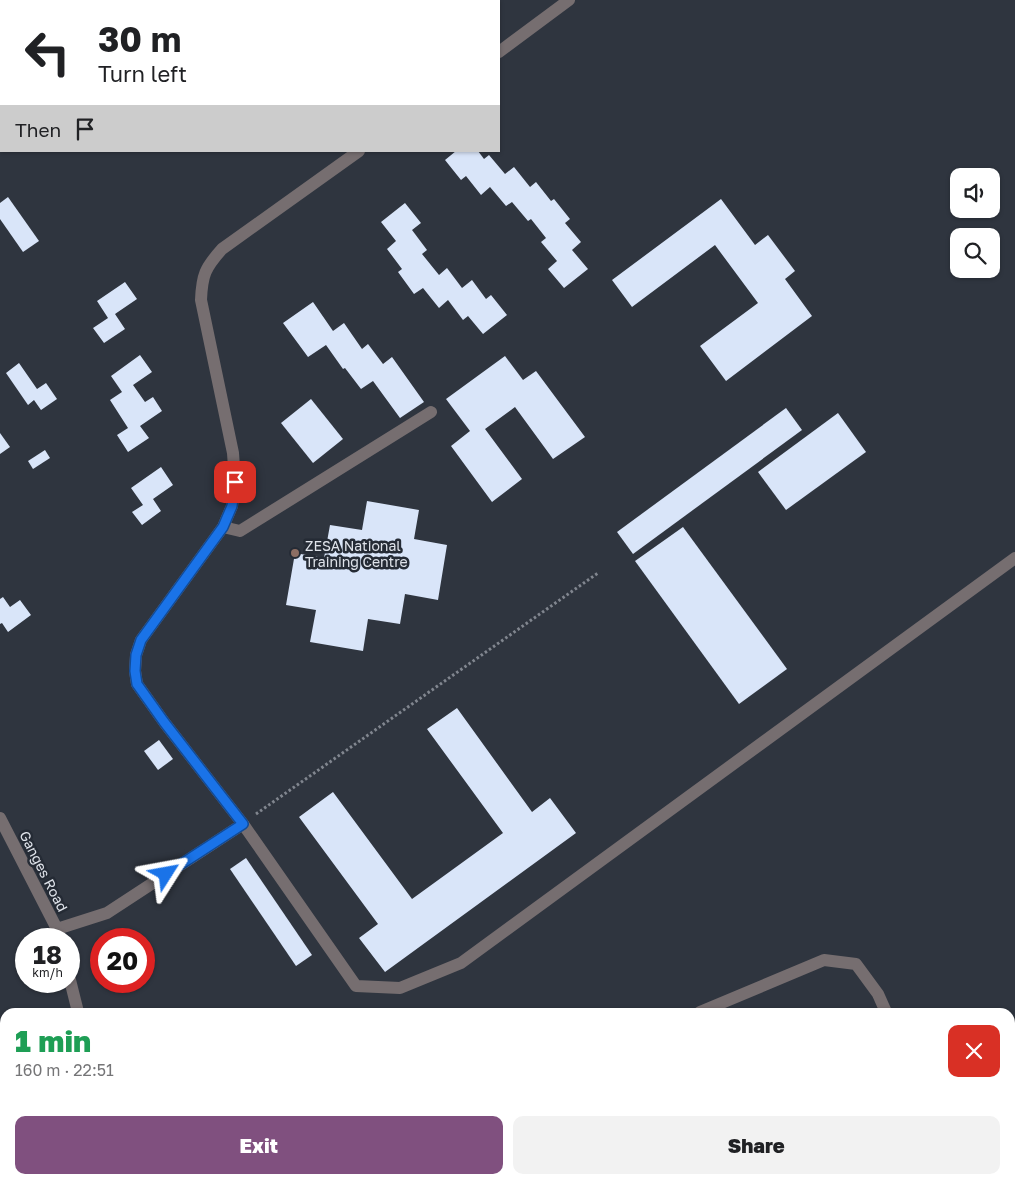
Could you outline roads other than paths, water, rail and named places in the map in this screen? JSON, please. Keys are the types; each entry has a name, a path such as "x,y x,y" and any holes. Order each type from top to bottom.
{"street":[{"path":"500,51 569,0"},
{"path":"358,152 222,249 208,266 202,282 201,300 233,453 235,482 232,506 223,527 141,640 136,655 135,671 137,684 243,824 356,986 400,988 461,963 1015,558"},
{"path":"223,527 240,531 431,412"},
{"name":"Ganges Road","path":"0,818 55,928"},
{"path":"72,928 107,913 243,824"},
{"path":"710,1008 824,960 856,964 878,994 884,1008"},
{"path":"73,993 77,1008"}],"place":[{"name":"ZESA National Training Centre","path":"295,553"}]}
